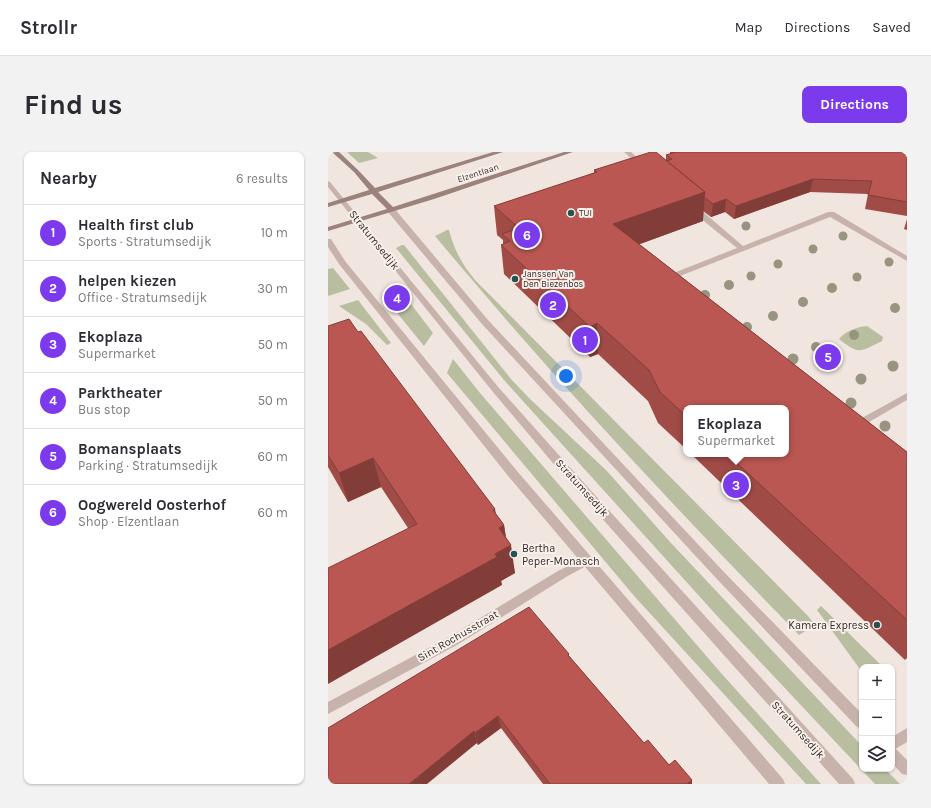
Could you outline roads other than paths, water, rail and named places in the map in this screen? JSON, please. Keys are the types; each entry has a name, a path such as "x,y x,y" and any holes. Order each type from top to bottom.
{"main road":[{"path":"335,152 356,171 391,210"},
{"name":"Elzentlaan","path":"328,205 500,152"},
{"name":"Elzentlaan","path":"328,229 570,152"}],"street":[{"path":"626,152 651,172"},
{"name":"Stratumsedijk","path":"328,183 451,337 506,402 848,784"},
{"path":"688,203 742,249"},
{"path":"391,210 485,322 719,574 859,720"},
{"path":"681,287 669,278 831,214 907,259"},
{"path":"328,241 338,256 513,474 778,784"},
{"path":"849,414 861,423 907,396"},
{"name":"Sint Rochusstraat","path":"328,708 453,641 562,574 586,561"},
{"path":"895,744 907,734"},
{"path":"895,757 907,769"}],"place":[{"name":"TUI","path":"571,213"},
{"name":"Oogwereld Oosterhof","path":"527,235"},
{"name":"Janssen Van Den Biezenbos","path":"515,279"},
{"name":"Parktheater","path":"397,298"},
{"name":"helpen kiezen","path":"553,305"},
{"name":"Health first club","path":"585,340"},
{"name":"Bomansplaats","path":"828,357"},
{"name":"Ekoplaza","path":"736,485"},
{"name":"Bertha Peper-Monasch","path":"514,554"},
{"name":"Kamera Express","path":"877,625"}]}
